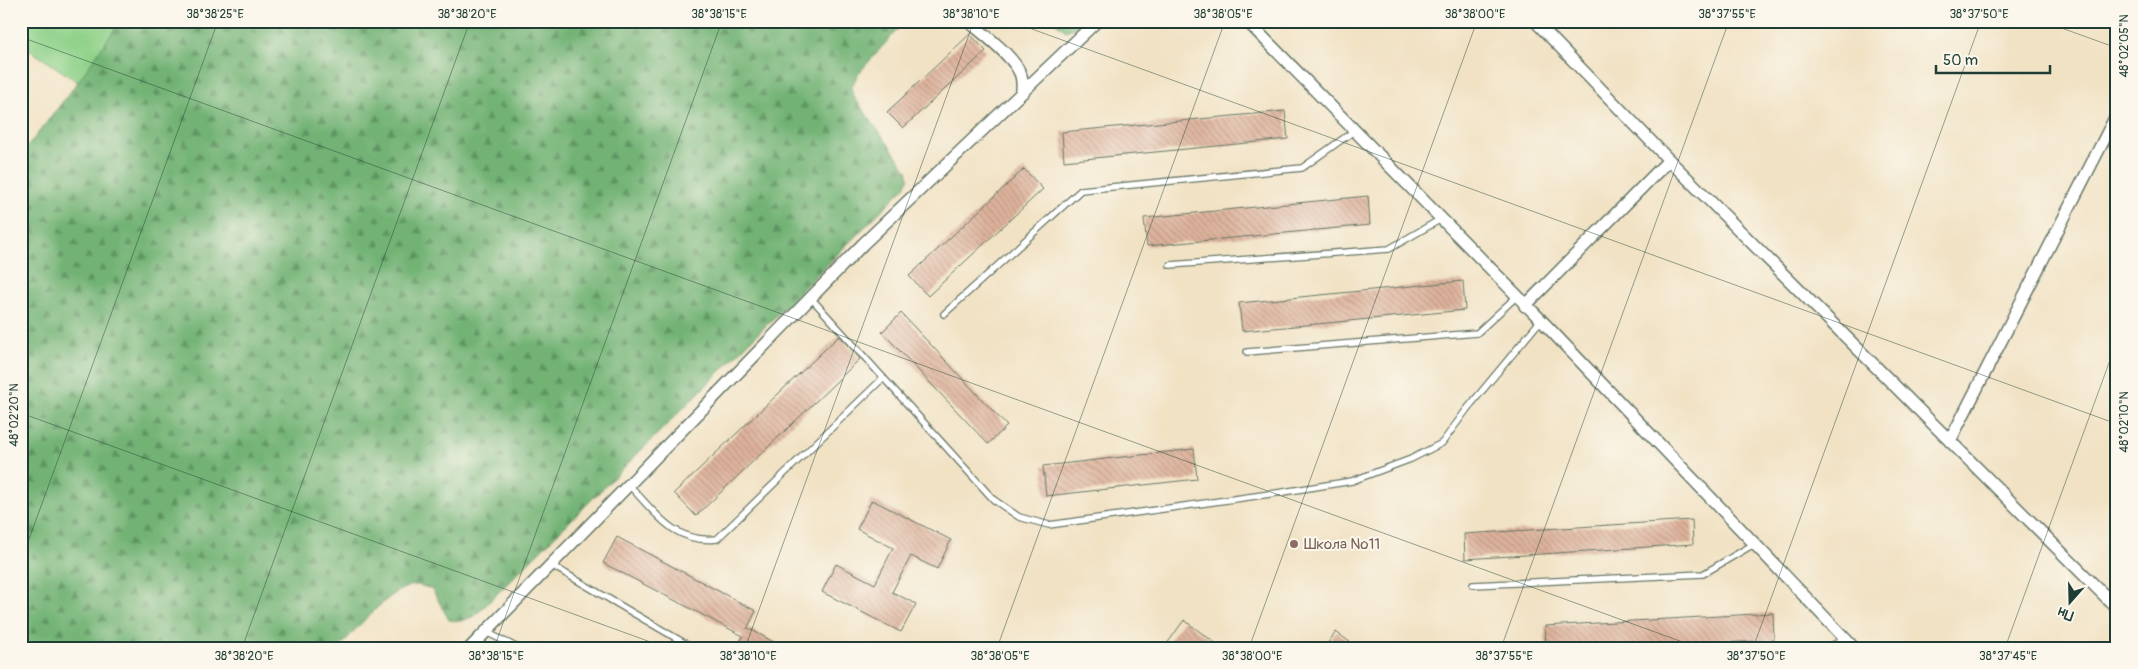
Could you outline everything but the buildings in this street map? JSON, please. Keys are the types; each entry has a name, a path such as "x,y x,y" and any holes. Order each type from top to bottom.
{"street":[{"path":"968,21 995,44 1017,67 1022,76 1022,93"},
{"path":"470,648 863,244 1098,21"},
{"path":"1247,21 1516,297 1541,320 1854,648"},
{"path":"1535,21 1669,160 2117,608"},
{"path":"1950,441 2117,114"},
{"path":"1525,306 1669,160"}],"lane":[{"path":"944,314 1081,190 1302,168 1354,131"},
{"path":"1170,265 1389,249 1441,219"},
{"path":"1247,352 1477,333 1516,297"},
{"path":"811,298 994,500 1019,518 1050,525 1277,494 1352,481 1411,460 1442,444 1467,409 1541,320"},
{"path":"629,485 674,531 693,539 704,541 717,539 883,378"},
{"path":"1473,585 1703,574 1754,544"},
{"path":"551,565 693,648"},
{"path":"485,632 518,648"},
{"path":"1826,648 1845,639"}],"green space":[{"path":"21,21 120,21 78,82 21,44"},
{"path":"120,21 905,21 858,74 851,88 856,100 907,170 909,178 905,187 475,616 461,621 449,620 432,589 417,585 397,592 386,600 364,620 339,648 21,648 21,155 78,82"},
{"path":"1053,21 1085,21 1081,25 1066,31"}],"place":[{"name":"Школа №11","path":"1294,544"}]}
